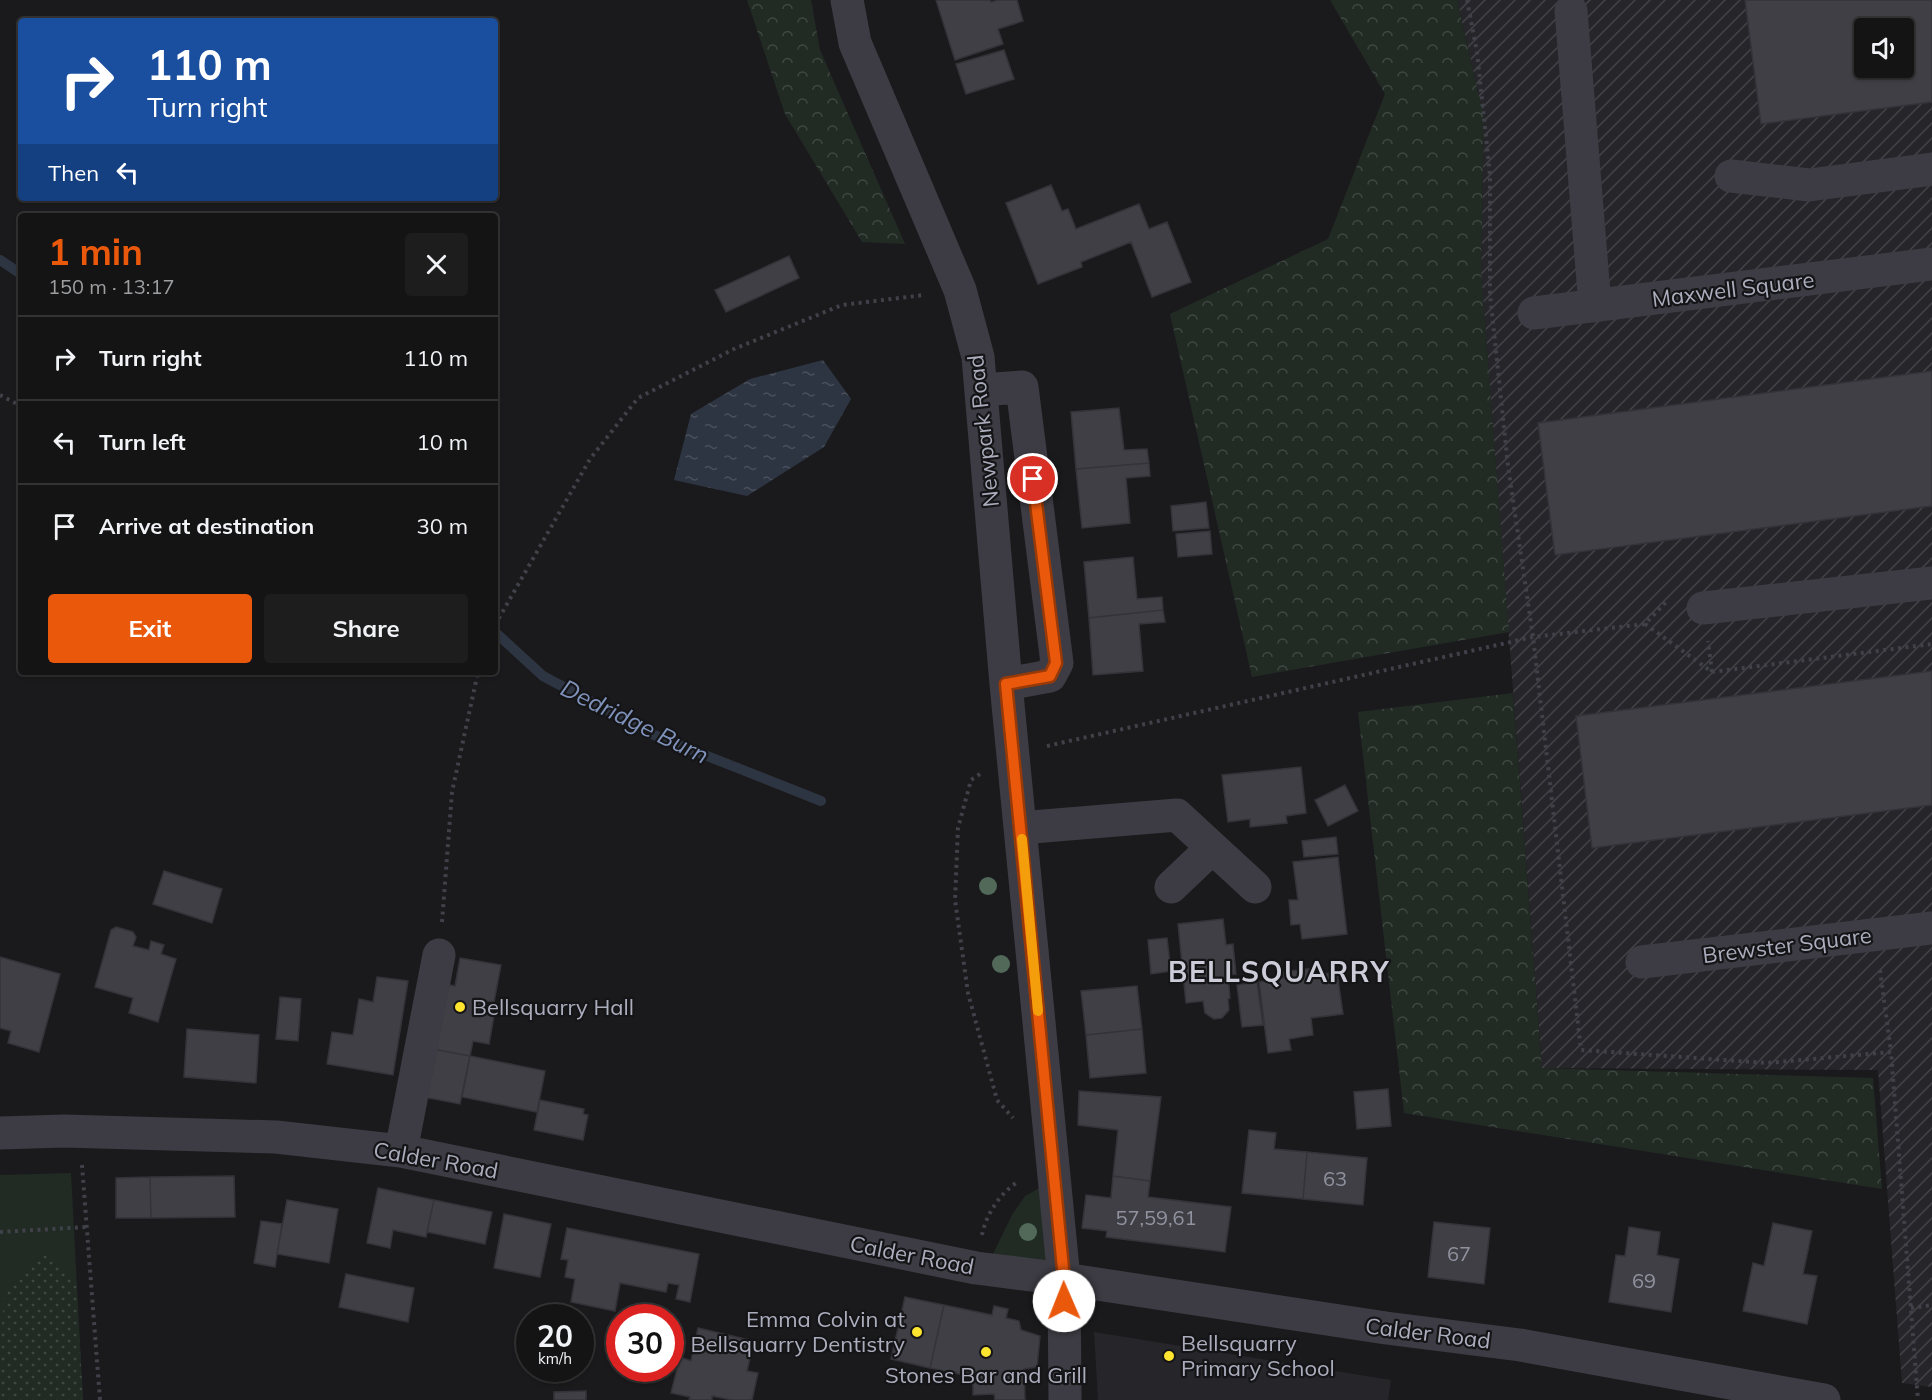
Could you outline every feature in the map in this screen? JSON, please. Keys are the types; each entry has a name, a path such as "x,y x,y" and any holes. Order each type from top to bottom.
{"street":[{"name":"Newpark Road","path":"848,0 855,43 960,290 978,357 1006,684 1064,1279 1057,1396"},
{"path":"1571,11 1594,306"},
{"path":"1731,176 1809,185 1932,169"},
{"name":"Maxwell Square","path":"1534,313 1932,264"},
{"path":"981,390 1022,387 1056,663 1050,676 1006,684"},
{"path":"1689,600 1932,583"},
{"path":"1020,828 1177,815 1255,887"},
{"path":"1171,887 1212,848"},
{"name":"Brewster Square","path":"1642,962 1932,928"},
{"path":"401,1151 439,955"},
{"name":"Calder Road","path":"0,1133 80,1132 276,1137 401,1151 976,1268 1064,1279 1386,1329 1520,1345 1824,1400"}],"path":[{"path":"1467,0 1477,52 1490,175 1490,294 1508,466 1533,637 1581,1050 1767,1063 1891,1052"},
{"path":"498,620 590,459 638,398 734,349 842,305 960,290"},
{"path":"0,395 18,404"},
{"path":"1018,1124 997,1100 968,993 955,900 958,828 971,780 1014,755 1046,746 1533,637 1645,624 1689,600 1712,672"},
{"path":"1645,624 1712,672 1932,644"},
{"path":"439,955 452,792 477,675"},
{"path":"1875,934 1891,1052 1918,1400"},
{"path":"80,1132 100,1400"},
{"path":"976,1268 984,1221 999,1199 1016,1182 1052,1164"},
{"path":"0,1232 87,1227"},
{"path":"1911,1308 1932,1305"}],"shaded area":[{"path":"1457,0 1932,0 1932,1387 1902,1383 1878,1070 1542,1068 1481,272 1484,118"},
{"name":"Bellsquarry Primary School","path":"1094,1332 1391,1380 1388,1400 1098,1400"}],"green space":[{"path":"747,0 811,0 820,50 905,244 862,242 785,114"},
{"path":"1330,0 1457,0 1484,118 1481,272 1509,632 1252,677 1170,314 1328,239 1385,94"},
{"path":"1513,693 1542,1068 1873,1078 1882,1189 1404,1113 1358,712"},
{"path":"71,1173 83,1400 0,1400 0,1175"},
{"path":"1043,1186 1047,1265 991,1258 1012,1215 1025,1196"},
{"path":"49,1251 76,1280 83,1400 0,1400 0,1346 5,1291"}],"water":[{"path":"823,360 851,399 824,447 747,496 674,480 691,414 750,379"}],"building":[{"path":"936,0 990,0 991,2 1017,0 1023,21 998,29 1003,44 955,60"},
{"path":"1745,0 1932,0 1932,102 1761,124"},
{"path":"1004,50 1014,79 966,94 956,64"},
{"path":"1051,185 1062,211 1068,209 1076,229 1139,204 1149,229 1167,222 1191,282 1152,297 1131,242 1081,262 1082,267 1038,284 1006,203"},
{"path":"789,256 799,278 726,312 715,290"},
{"path":"1932,371 1932,506 1555,555 1538,423"},
{"path":"1119,408 1124,450 1147,449 1149,463 1076,469 1071,412"},
{"path":"1149,463 1150,476 1126,478 1130,523 1082,528 1076,469"},
{"path":"1206,502 1209,528 1173,531 1171,506"},
{"path":"1210,531 1212,554 1178,557 1176,534"},
{"path":"1133,557 1137,599 1162,597 1163,610 1089,618 1084,562"},
{"path":"1163,610 1165,622 1139,624 1143,671 1093,675 1089,618"},
{"path":"1932,671 1932,805 1592,848 1576,716"},
{"path":"1301,767 1306,813 1286,816 1287,823 1250,827 1250,819 1228,822 1222,775"},
{"path":"1345,785 1358,811 1328,826 1315,800"},
{"path":"1336,837 1338,854 1304,857 1302,841"},
{"path":"1338,857 1347,934 1302,939 1300,924 1291,925 1289,900 1298,900 1293,862"},
{"path":"164,871 222,889 212,923 153,904"},
{"path":"1223,919 1226,945 1233,944 1236,974 1228,975 1229,1010 1222,1018 1214,1019 1205,1013 1203,1001 1186,1003 1178,924"},
{"path":"116,927 133,932 136,937 133,946 149,950 151,941 164,945 161,954 176,959 158,1022 129,1013 133,998 95,987 111,930"},
{"path":"1167,938 1171,971 1151,974 1148,940"},
{"path":"0,957 60,974 39,1052 8,1043 11,1031 0,1028"},
{"name":"Bellsquarry Hall","path":"460,958 501,965 494,1002 481,1000 479,1013 494,1016 489,1044 473,1041 470,1056 433,1049 445,984 455,986"},
{"path":"1314,968 1315,975 1337,972 1343,1014 1311,1018 1313,1035 1289,1039 1291,1050 1268,1053 1259,982 1284,978 1283,972"},
{"path":"377,977 408,981 393,1075 327,1064 332,1032 353,1035 359,999 373,1002"},
{"path":"1257,982 1263,1025 1242,1027 1237,985"},
{"path":"1137,986 1142,1029 1086,1035 1081,991"},
{"path":"280,997 301,999 298,1041 276,1039"},
{"path":"187,1029 259,1035 256,1083 184,1077"},
{"path":"1142,1029 1146,1073 1090,1078 1086,1035"},
{"path":"433,1049 470,1056 460,1104 423,1097"},
{"path":"470,1056 545,1071 537,1112 462,1097"},
{"path":"1388,1089 1391,1126 1357,1129 1354,1092"},
{"path":"1079,1091 1161,1097 1150,1181 1113,1176 1118,1130 1078,1125"},
{"path":"540,1100 584,1109 583,1114 588,1115 583,1140 534,1130"},
{"path":"1249,1130 1276,1133 1274,1149 1307,1152 1303,1199 1242,1193"},
{"path":"1307,1152 1367,1158 1363,1205 1303,1199"},
{"path":"234,1176 235,1217 151,1218 150,1177"},
{"path":"1113,1176 1150,1181 1148,1197 1231,1207 1225,1252 1106,1237 1107,1231 1082,1228 1086,1195 1111,1198"},
{"path":"150,1177 151,1218 116,1218 116,1178"},
{"path":"378,1188 434,1200 426,1237 393,1230 390,1248 367,1243"},
{"path":"287,1200 338,1209 329,1263 277,1254"},
{"path":"434,1200 492,1212 485,1244 427,1232"},
{"path":"504,1214 551,1224 540,1277 494,1268"},
{"path":"261,1221 282,1224 275,1267 254,1263"},
{"path":"1434,1222 1490,1228 1484,1284 1428,1277"},
{"path":"1773,1223 1812,1231 1803,1274 1817,1276 1807,1324 1743,1311 1753,1263 1764,1266"},
{"path":"1629,1227 1660,1232 1657,1255 1679,1259 1671,1312 1609,1302 1616,1255 1625,1256"},
{"path":"567,1228 699,1254 690,1302 676,1299 679,1285 668,1283 666,1292 620,1283 616,1304 606,1304 606,1309 594,1307 594,1304 571,1302 575,1279 565,1277 568,1260 561,1259"},
{"path":"346,1274 414,1288 408,1322 339,1307"},
{"name":"Emma Colvin at Bellsquarry Dentistry","path":"905,1297 944,1305 930,1368 891,1359"},
{"name":"Stones Bar and Grill","path":"944,1305 992,1315 994,1306 1008,1309 1006,1318 1019,1321 1021,1330 1040,1336 1037,1367 1024,1369 1025,1400 995,1400 994,1394 973,1395 973,1377 930,1368"},
{"path":"698,1328 754,1341 747,1371 758,1373 752,1400 732,1400 712,1396 712,1400 689,1400 690,1397 671,1393 674,1382 684,1382 684,1358 691,1361"},
{"path":"586,1391 586,1400 554,1400 554,1392"}],"waterway":[{"name":"Dedridge Burn","path":"0,260 18,272"},
{"name":"Dedridge Burn","path":"498,635 543,676 654,735 821,801"}],"slow traffic":[{"path":"1022,839 1038,1011"}],"place":[{"name":"Bellsquarry Hall","path":"460,1007"},
{"name":"Emma Colvin at Bellsquarry Dentistry","path":"917,1332"},
{"name":"Stones Bar and Grill","path":"986,1352"},
{"name":"Bellsquarry Primary School","path":"1169,1356"}],"district":[{"name":"BELLSQUARRY","path":"1279,971"}],"route":[{"path":"1033,479 1056,663 1050,676 1006,684 1064,1279 1064,1301"}]}
